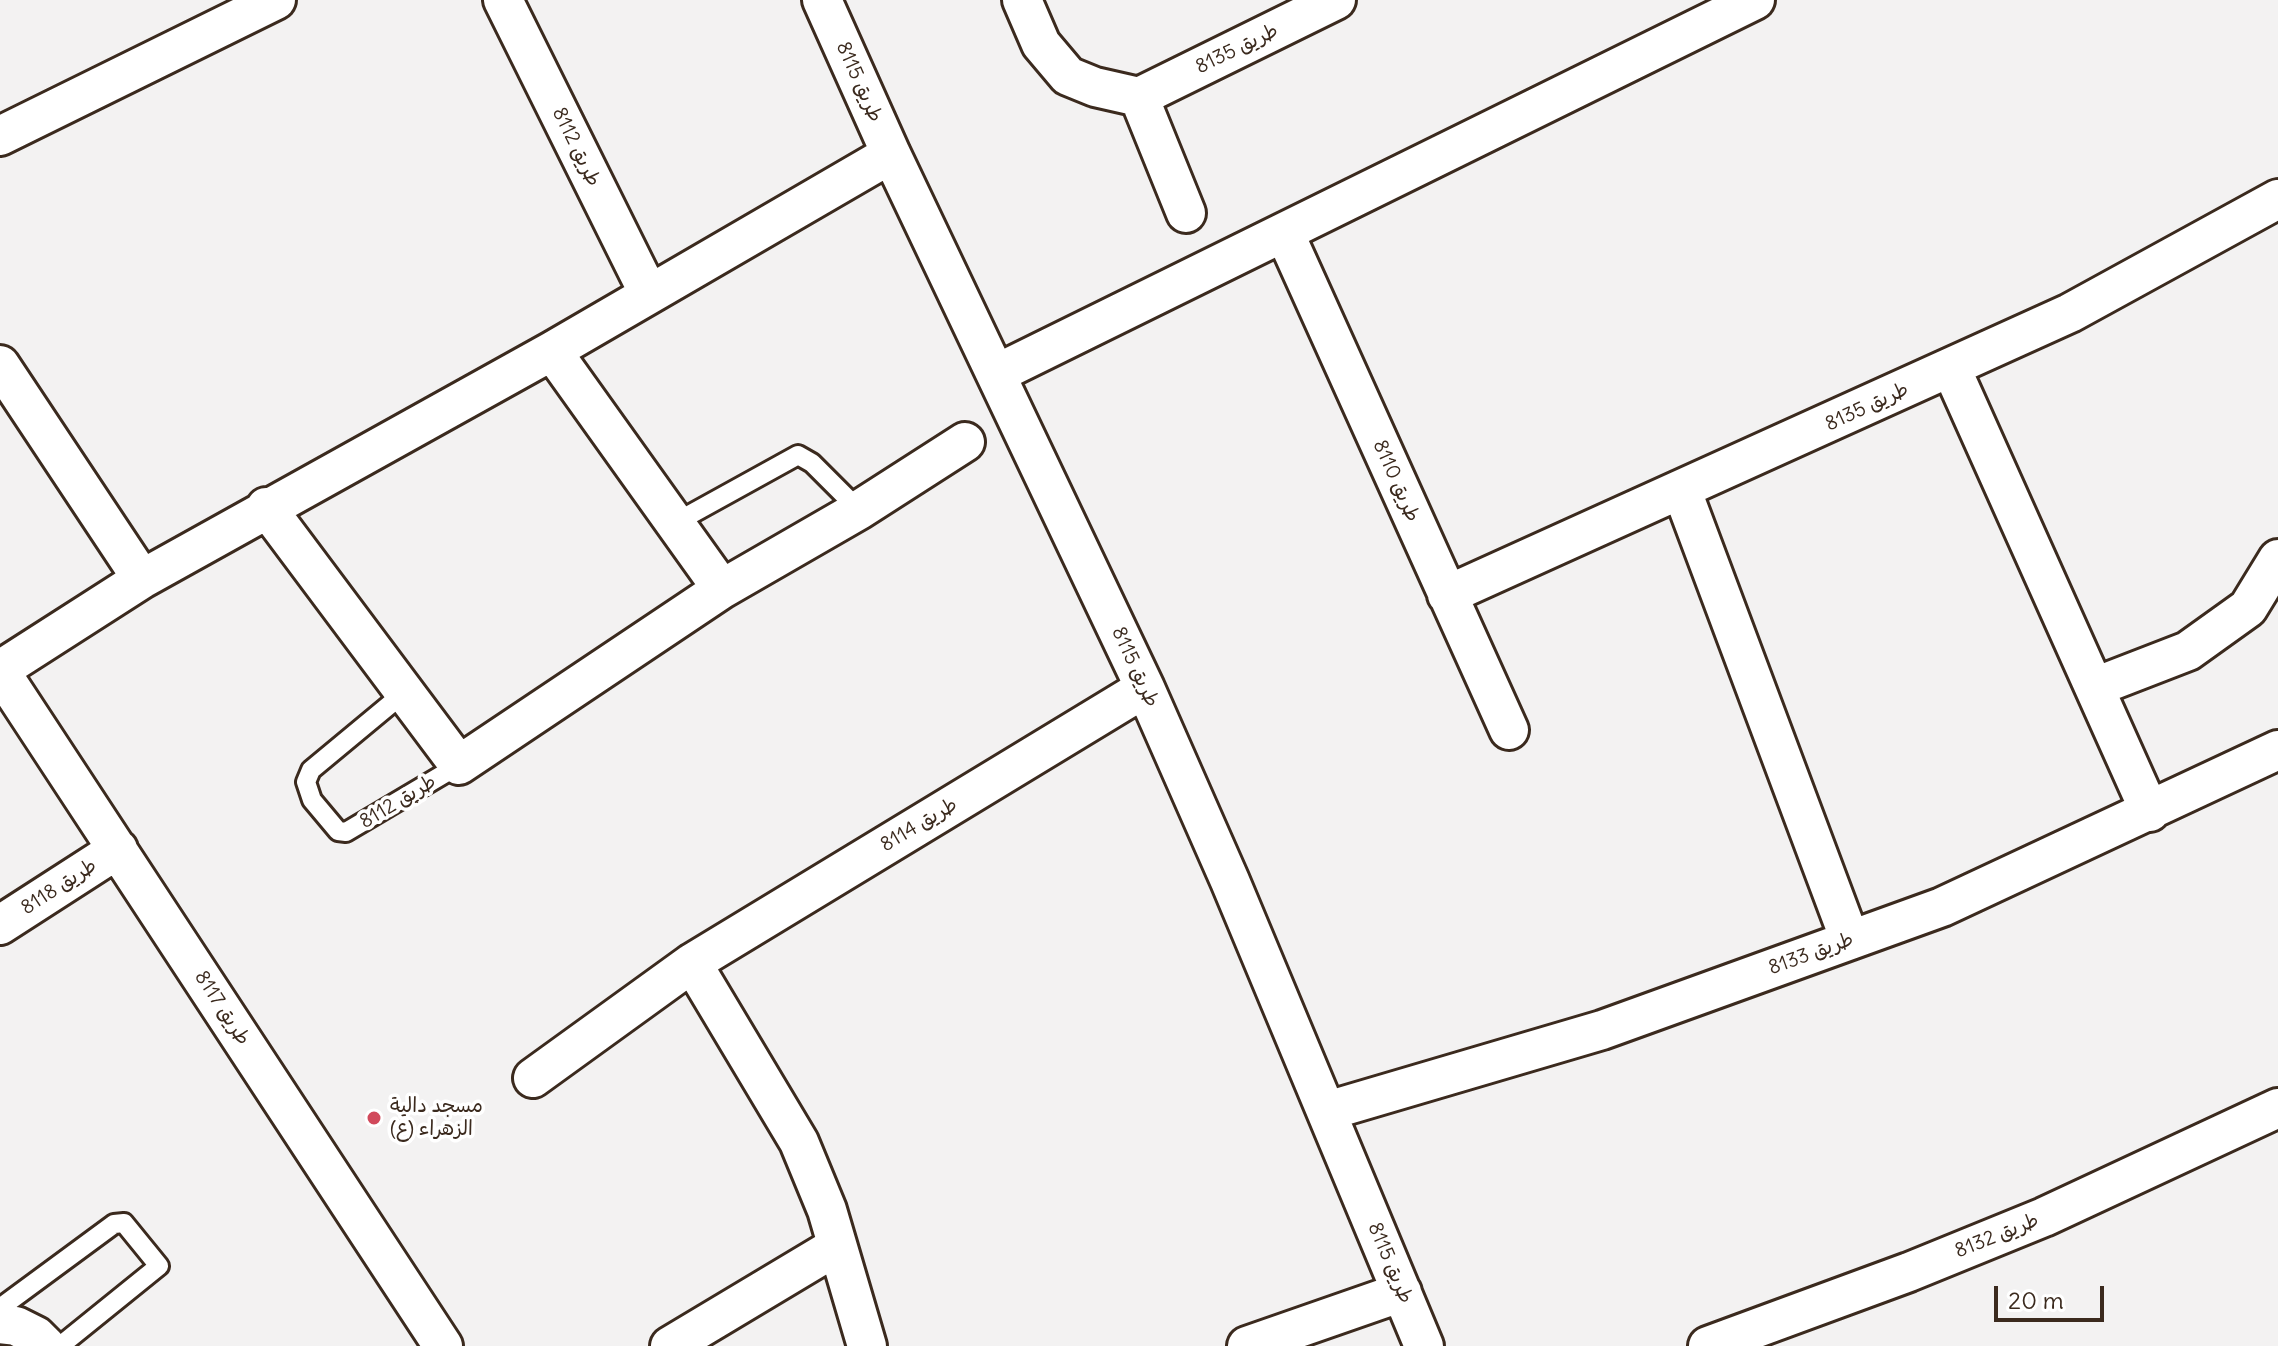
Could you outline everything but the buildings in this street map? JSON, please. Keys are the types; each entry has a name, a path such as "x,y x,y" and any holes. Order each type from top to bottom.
{"street":[{"path":"0,136 276,0"},
{"name":"طريق 8112","path":"503,0 649,294"},
{"name":"طريق 8115","path":"822,0 891,154 1145,688 1327,1111 1424,1346"},
{"path":"1022,0 1041,44 1068,76 1095,87 1139,97 1186,213"},
{"name":"طريق 8135","path":"1139,97 1336,0"},
{"path":"996,374 1755,0"},
{"path":"0,670 142,579 266,507 552,351 891,154"},
{"name":"طريق 8135","path":"1447,595 2070,313 2278,199"},
{"name":"طريق 8110","path":"1284,232 1509,730"},
{"path":"552,351 722,589"},
{"path":"0,365 142,579"},
{"path":"1951,368 2150,812"},
{"name":"طريق 8112","path":"266,507 459,765 722,589 859,510 965,442"},
{"path":"1682,491 1850,940"},
{"path":"2095,687 2188,651 2248,608 2278,559"},
{"name":"طريق 8117","path":"0,670 443,1346"},
{"name":"طريق 8114","path":"533,1078 692,963 1145,688"},
{"name":"طريق 8133","path":"1327,1111 1602,1030 1942,907 2278,750"},
{"name":"طريق 8118","path":"0,925 118,849"},
{"path":"692,963 799,1142 837,1246 867,1346"},
{"name":"طريق 8132","path":"1708,1346 1909,1272 2044,1217 2278,1108"},
{"path":"670,1346 837,1246"},
{"path":"1247,1346 1402,1292"},
{"path":"0,1324 16,1326 36,1336 46,1346"}],"lane":[{"path":"673,524 798,455 812,463 859,510"},
{"name":"طريق 8112","path":"405,692 311,770 306,782 312,800 338,831 346,832 459,765"},
{"path":"0,1308 114,1224 124,1223 159,1266 60,1346"}],"place":[{"name":"مسجد دالية الزهراء (ع)","path":"374,1118"}]}
